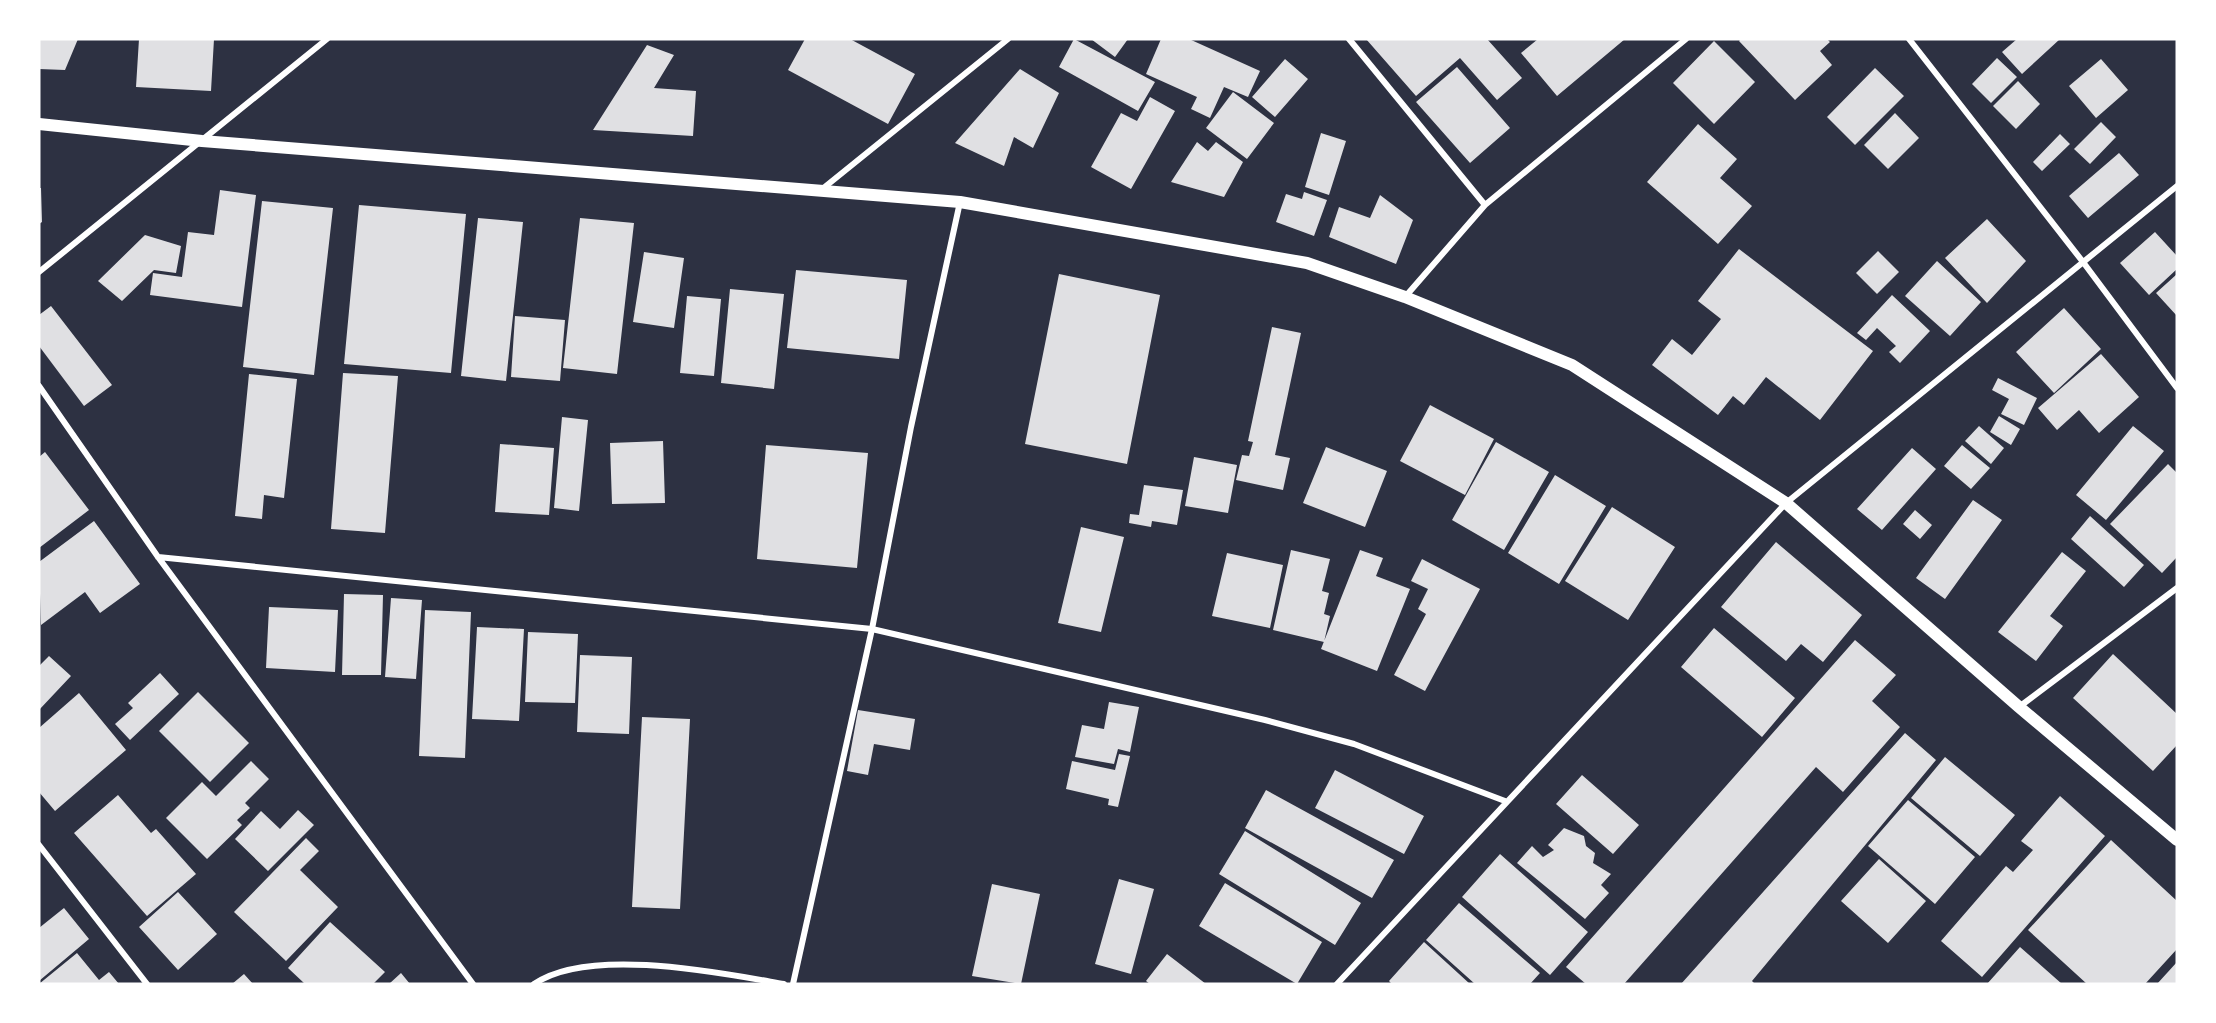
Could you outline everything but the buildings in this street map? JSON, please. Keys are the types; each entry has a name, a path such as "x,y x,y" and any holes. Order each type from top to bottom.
{"main road":[{"path":"39,124 202,141 960,202 1307,263 1405,297 1572,365 1786,503 2019,707 2177,840"}],"street":[{"path":"39,272 327,39"},
{"path":"818,192 1008,39"},
{"path":"1349,39 1485,205"},
{"path":"1405,297 1485,205 1686,39"},
{"path":"1909,39 2083,262 2177,388"},
{"path":"1337,984 1505,801 1786,503 2177,186"},
{"path":"793,984 872,629 911,426 960,202"},
{"path":"39,386 158,557 473,984"},
{"path":"158,557 872,629 1265,720 1354,744 1505,801"},
{"path":"2019,707 2177,588"},
{"path":"39,845 147,984"},
{"path":"534,984 568,969 654,963 784,984"}]}
